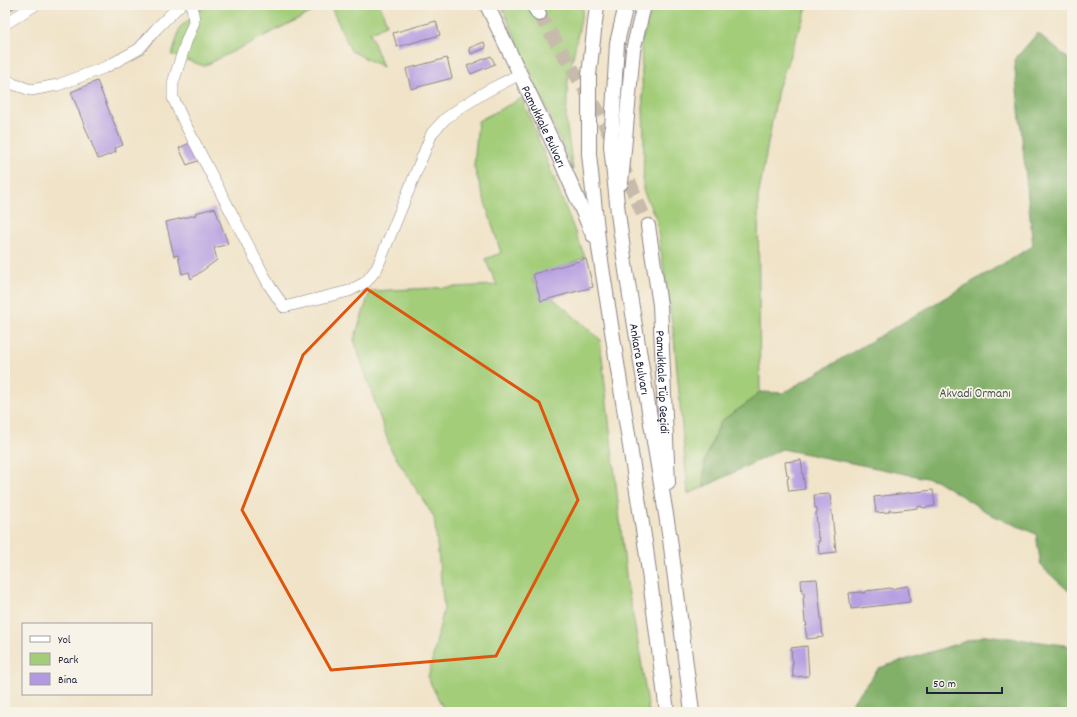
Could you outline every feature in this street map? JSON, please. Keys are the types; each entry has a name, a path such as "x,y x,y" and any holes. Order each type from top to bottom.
{"main road":[{"name":"Pamukkale Bulvarı","path":"487,5 554,145 599,248"},
{"name":"Ankara Bulvarı","path":"597,5 588,75 589,154 599,248 646,549 667,712"},
{"name":"Ankara Bulvarı","path":"626,5 617,43 611,146 626,271 670,539 692,712"},
{"path":"618,213 633,50 644,5"},
{"name":"Pamukkale Tüp Geçidi","path":"648,226 660,305 668,462 670,539"}],"lane":[{"path":"5,24 34,5"},
{"path":"5,78 13,84 31,90 58,84 106,67 140,49 156,29 180,5"},
{"path":"192,5 194,22 173,83 173,98 269,285 284,307 349,291 366,282 376,268 432,133 445,119 463,106 487,91 520,74"}],"highlighted area":[{"path":"367,289 539,402 578,500 496,656 331,670 242,510 303,355"}],"green space":[{"path":"206,5 326,5 204,66 172,55 180,27"},
{"path":"330,5 380,5 387,24 370,33 383,67 351,51"},
{"path":"501,5 584,5 568,81 566,120 573,170"},
{"path":"653,5 808,5 778,89 758,198 760,392 745,405 721,421 705,460 703,477 704,487 688,494 674,337 656,219 643,190 644,143 641,44"},
{"name":"Akvadi Ormanı","path":"1038,33 1072,62 1072,594 1041,566 1036,534 990,514 936,480 782,449 704,487 705,460 721,421 745,405 760,392 783,393 1033,246 1014,60"},
{"path":"522,98 585,257 532,280 600,339 627,584 649,712 445,712 428,678 444,608 434,517 391,450 354,340 370,291 497,285 485,259 501,253 474,167 478,121"},
{"path":"986,635 1072,646 1072,712 845,712 879,668"}],"building":[{"path":"5,5 19,5 5,13"},
{"path":"436,21 440,35 397,47 393,33"},
{"path":"484,42 486,48 471,54 469,48"},
{"path":"491,56 495,64 471,74 467,66"},
{"path":"447,58 452,78 411,89 406,69"},
{"path":"97,81 123,145 115,148 116,152 98,159 71,92"},
{"path":"192,142 200,160 187,165 179,148"},
{"path":"215,208 228,244 214,248 217,260 191,279 189,272 182,274 178,255 174,256 166,222 196,215 195,213"},
{"path":"586,259 593,287 541,301 533,274"},
{"path":"801,460 805,489 789,491 787,479 789,478 787,475 785,462"},
{"path":"933,490 935,506 922,508 922,506 918,508 893,511 889,510 889,512 876,513 874,497"},
{"path":"830,494 836,552 819,554 818,541 820,541 819,537 818,538 817,508 815,508 814,495"},
{"path":"817,579 823,637 807,639 805,626 807,626 805,622 803,597 804,593 802,593 801,580"},
{"path":"908,586 910,602 851,609 849,593 866,593 866,591 891,588 895,589"},
{"path":"807,646 809,676 793,677 791,648"}],"tunnel":[{"path":"539,14 601,116 613,143"},
{"path":"621,162 648,226"}]}
